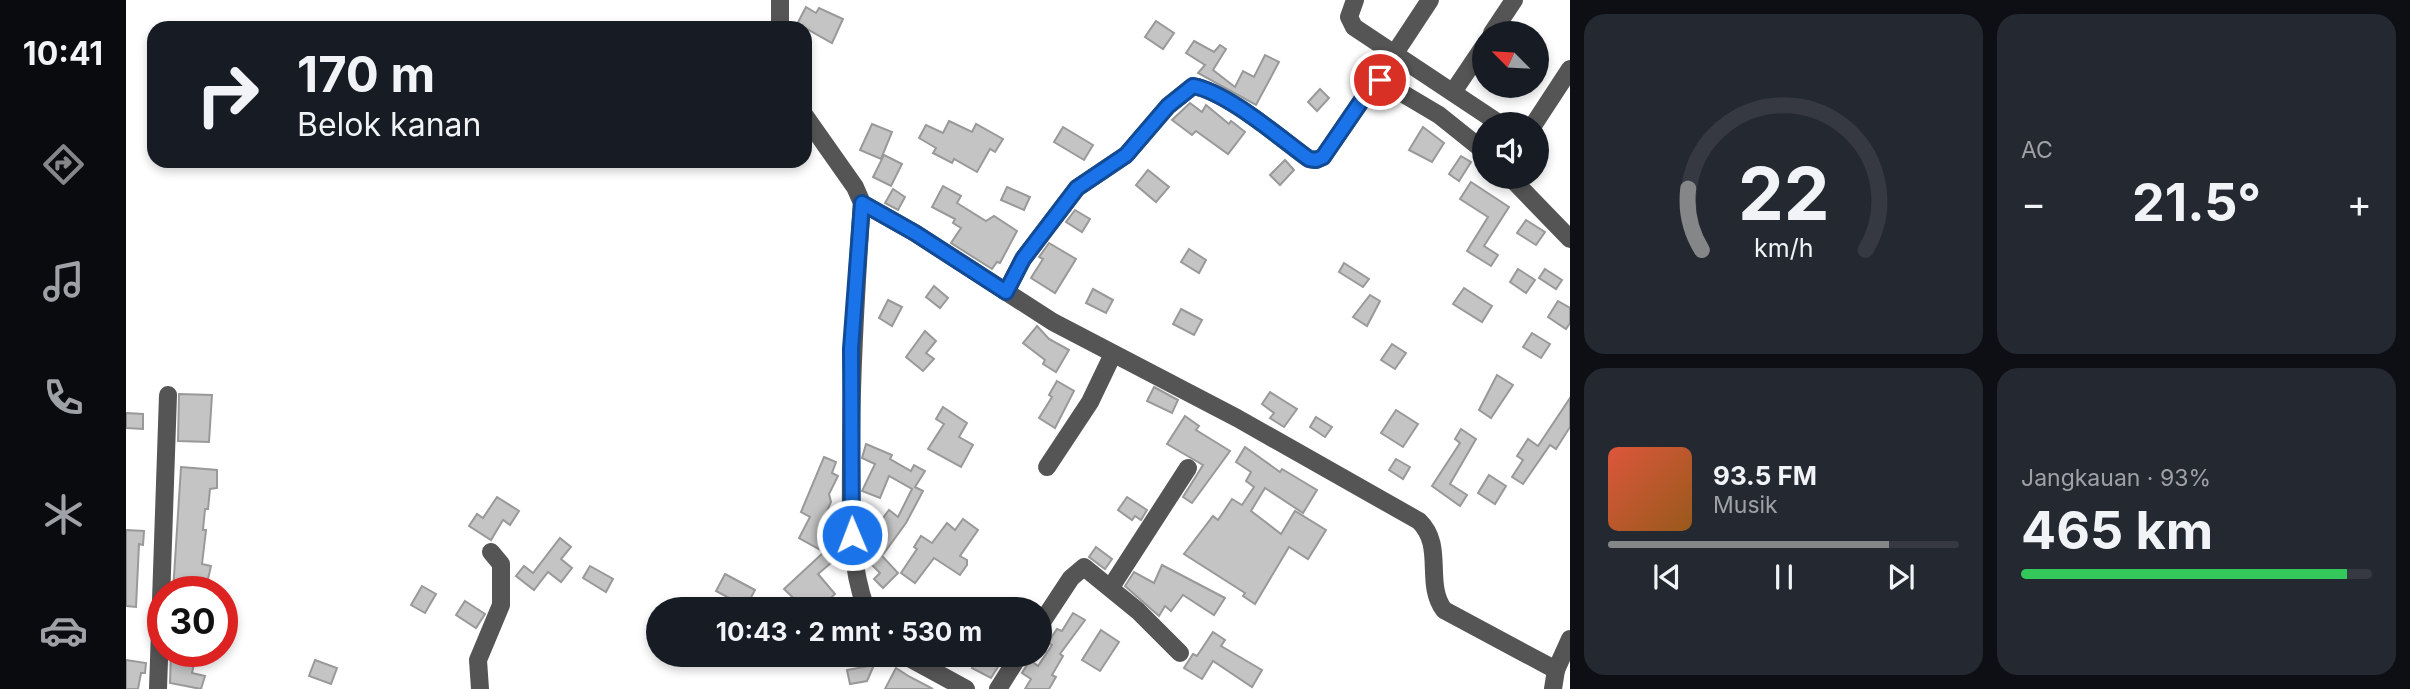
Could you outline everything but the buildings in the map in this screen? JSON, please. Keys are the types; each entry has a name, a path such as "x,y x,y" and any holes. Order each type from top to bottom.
{"street":[{"path":"780,0 780,21"},
{"path":"1355,0 1349,17 1354,27 1482,112"},
{"path":"1395,52 1430,0"},
{"path":"1500,21 1514,0"},
{"path":"1453,92 1472,64"},
{"path":"1542,112 1570,69"},
{"path":"1006,292 1023,259 1077,188 1126,155 1168,106 1193,86 1203,88 1247,114 1309,159 1323,157 1373,84 1380,80 1439,115 1472,141"},
{"path":"812,126 855,187 862,203 851,349 851,511 852,559 863,597"},
{"path":"1522,189 1570,239"},
{"path":"862,203 925,239 1053,322 1270,436 1419,521 1430,531 1434,547 1436,599 1444,610 1556,670"},
{"path":"1047,467 1090,402 1114,354"},
{"path":"158,689 168,395"},
{"path":"1111,587 1188,468"},
{"path":"480,689 478,660 502,605 502,564 491,552"},
{"path":"1052,608 1081,567 1111,587 1180,653"},
{"path":"1553,689 1556,670 1570,639"},
{"path":"926,667 966,689"},
{"path":"998,689 1012,667"}],"route":[{"path":"852,535 851,349 862,203 878,210 1006,292 1023,259 1077,188 1141,142 1168,106 1193,86 1203,88 1247,114 1309,159 1316,160 1323,157 1373,84 1380,80"}]}
